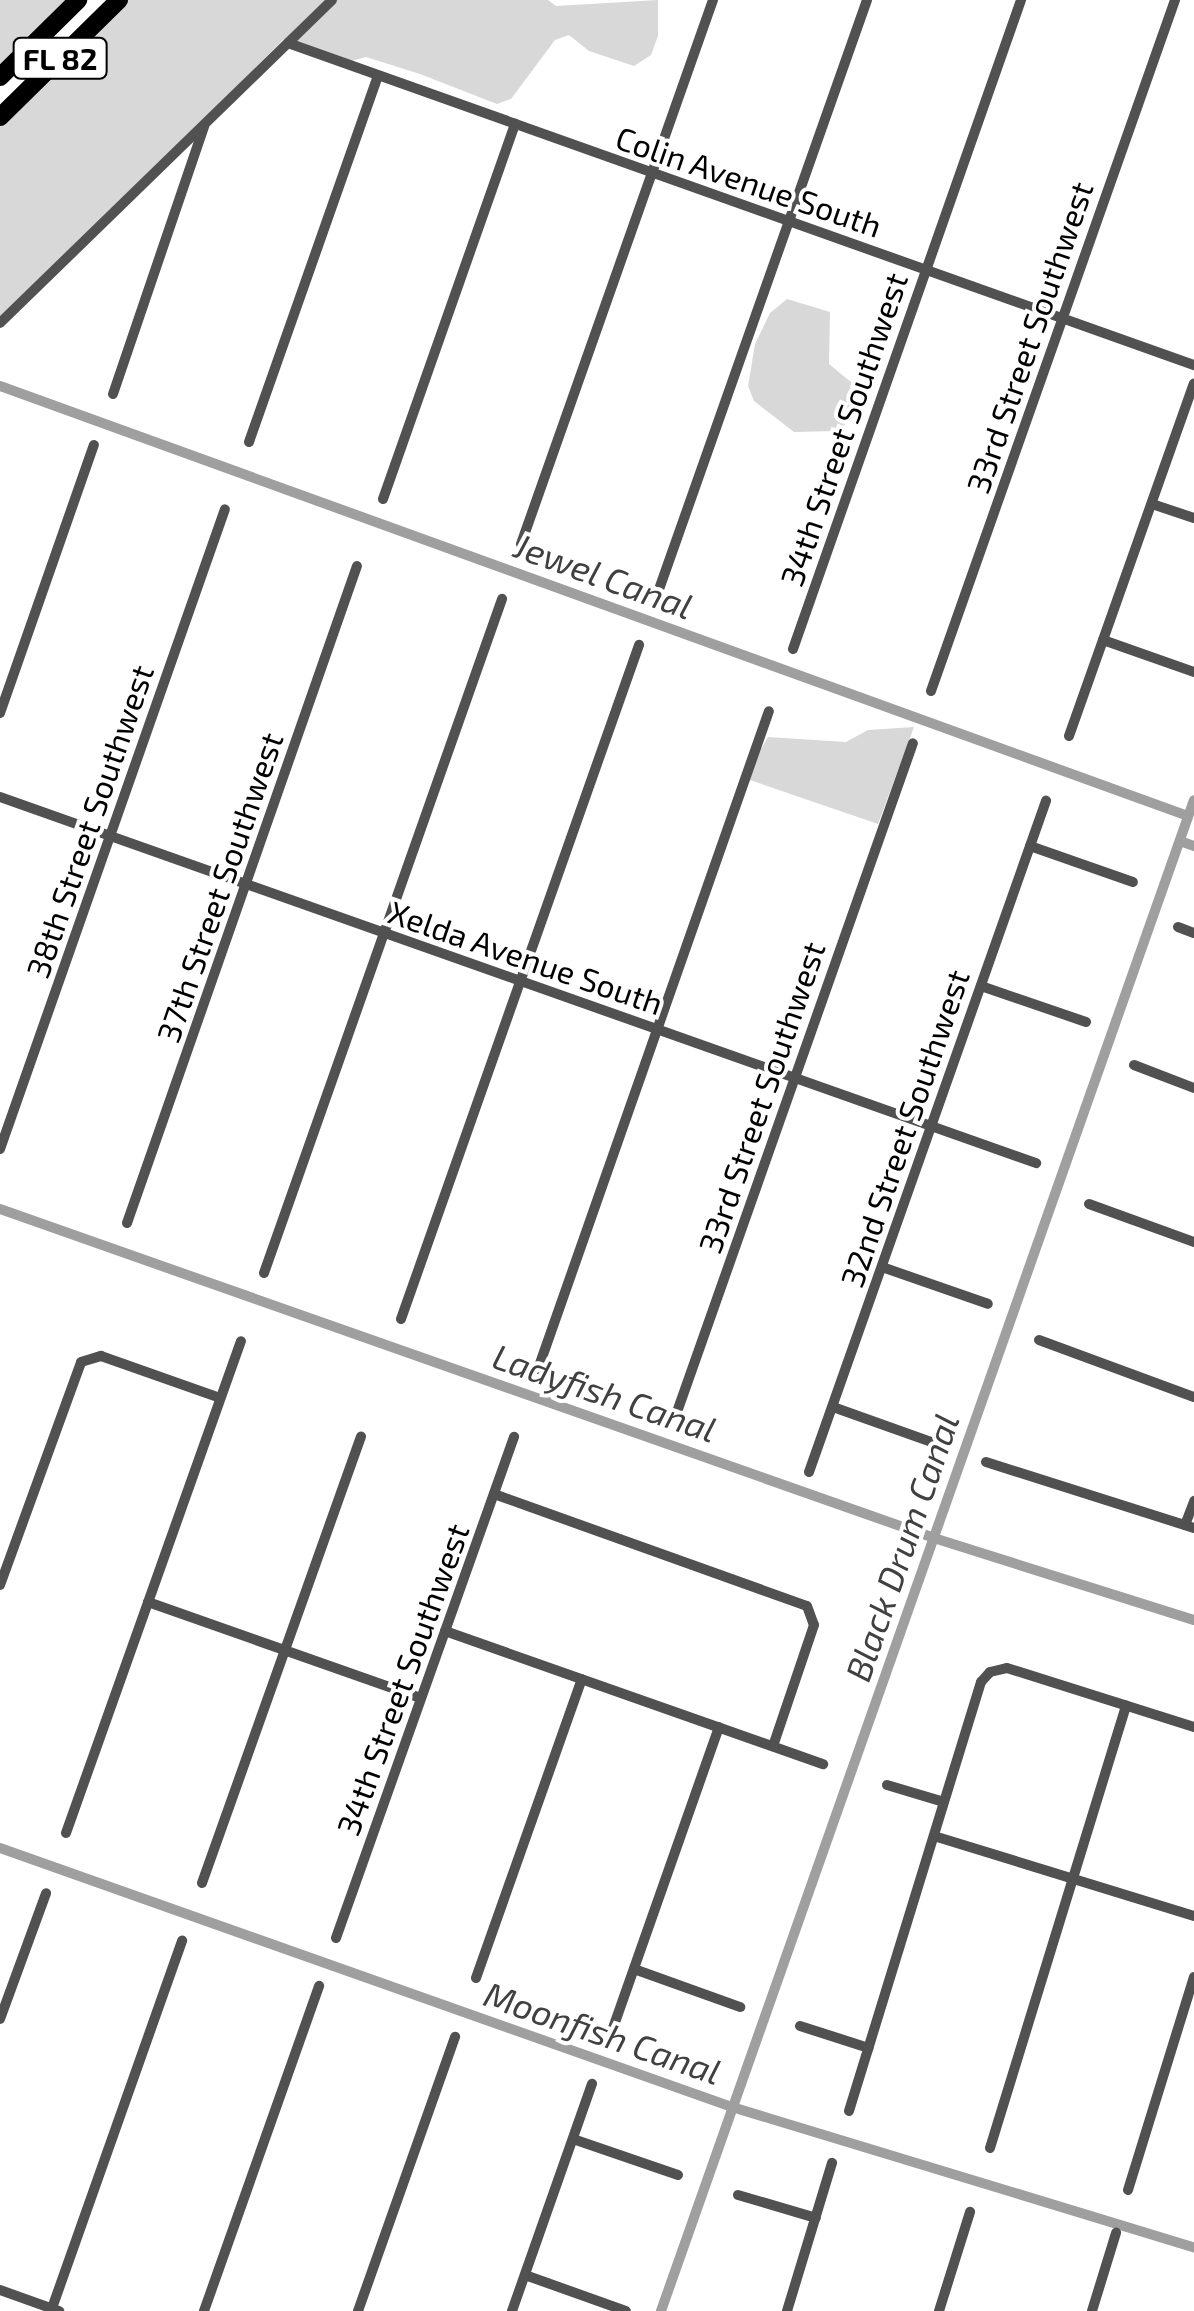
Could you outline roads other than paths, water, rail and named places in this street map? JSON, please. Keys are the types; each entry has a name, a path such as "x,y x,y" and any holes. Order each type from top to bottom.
{"highway":[{"name":"FL 82","path":"0,77 78,0"},
{"path":"38,80 48,56 106,0"},
{"name":"FL 82","path":"0,117 119,0"}],"street":[{"path":"0,323 332,0"},
{"path":"521,544 713,0"},
{"path":"656,595 867,0"},
{"name":"34th Street Southwest","path":"793,648 1021,0"},
{"name":"33rd Street Southwest","path":"931,691 1175,0"},
{"name":"Colin Avenue South","path":"288,43 1194,364"},
{"path":"250,442 378,76"},
{"path":"383,499 515,124"},
{"path":"112,394 204,125"},
{"path":"1069,736 1194,383"},
{"path":"0,713 94,445"},
{"path":"1152,504 1194,518"},
{"name":"38th Street Southwest","path":"0,1149 225,509"},
{"name":"37th Street Southwest","path":"128,1224 357,566"},
{"path":"264,1274 502,599"},
{"path":"1103,640 1194,672"},
{"path":"401,1319 639,645"},
{"path":"538,1370 769,711"},
{"name":"33rd Street Southwest","path":"676,1412 914,744"},
{"name":"Xelda Avenue South","path":"0,797 1036,1162"},
{"name":"32nd Street Southwest","path":"809,1472 1046,801"},
{"path":"1030,846 1133,882"},
{"path":"1178,927 1194,933"},
{"path":"981,986 1086,1022"},
{"path":"1134,1065 1194,1088"},
{"path":"1089,1204 1194,1242"},
{"path":"882,1267 988,1304"},
{"path":"1039,1340 1194,1397"},
{"path":"66,1833 241,1341"},
{"path":"0,1585 6,1551 75,1371 101,1356 220,1398"},
{"path":"832,1406 937,1444"},
{"path":"202,1883 361,1436"},
{"name":"34th Street Southwest","path":"336,1938 514,1437"},
{"path":"986,1462 1190,1526 1194,1500"},
{"path":"494,1494 807,1606 814,1626 773,1746"},
{"path":"148,1602 422,1698"},
{"path":"446,1632 822,1764"},
{"path":"849,2110 944,1802 990,1672 1007,1668 1194,1726"},
{"path":"476,1978 582,1679"},
{"path":"990,2148 1126,1706"},
{"path":"613,2028 719,1727"},
{"path":"887,1785 944,1802"},
{"path":"934,1836 1194,1916"},
{"path":"0,2019 46,1893"},
{"path":"0,2290 54,2310 182,1941"},
{"path":"634,1969 740,2006"},
{"path":"1128,2190 1194,1977"},
{"path":"204,2311 319,1986"},
{"path":"800,2026 869,2048"},
{"path":"358,2311 455,2038"},
{"path":"512,2311 592,2084"},
{"path":"573,2139 678,2175"},
{"path":"787,2311 832,2163"},
{"path":"738,2195 816,2218"},
{"path":"939,2311 970,2212"},
{"path":"1092,2311 1116,2233"},
{"path":"525,2275 626,2311"}],"waterway":[{"name":"Jewel Canal","path":"0,386 1188,816"},
{"name":"Black Drum Canal","path":"661,2311 1194,800"},
{"name":"Jewel Canal","path":"1180,841 1194,846"},
{"name":"Ladyfish Canal","path":"0,1209 937,1539 1194,1620"},
{"name":"Moonfish Canal","path":"0,1848 732,2107 1194,2247"}]}
